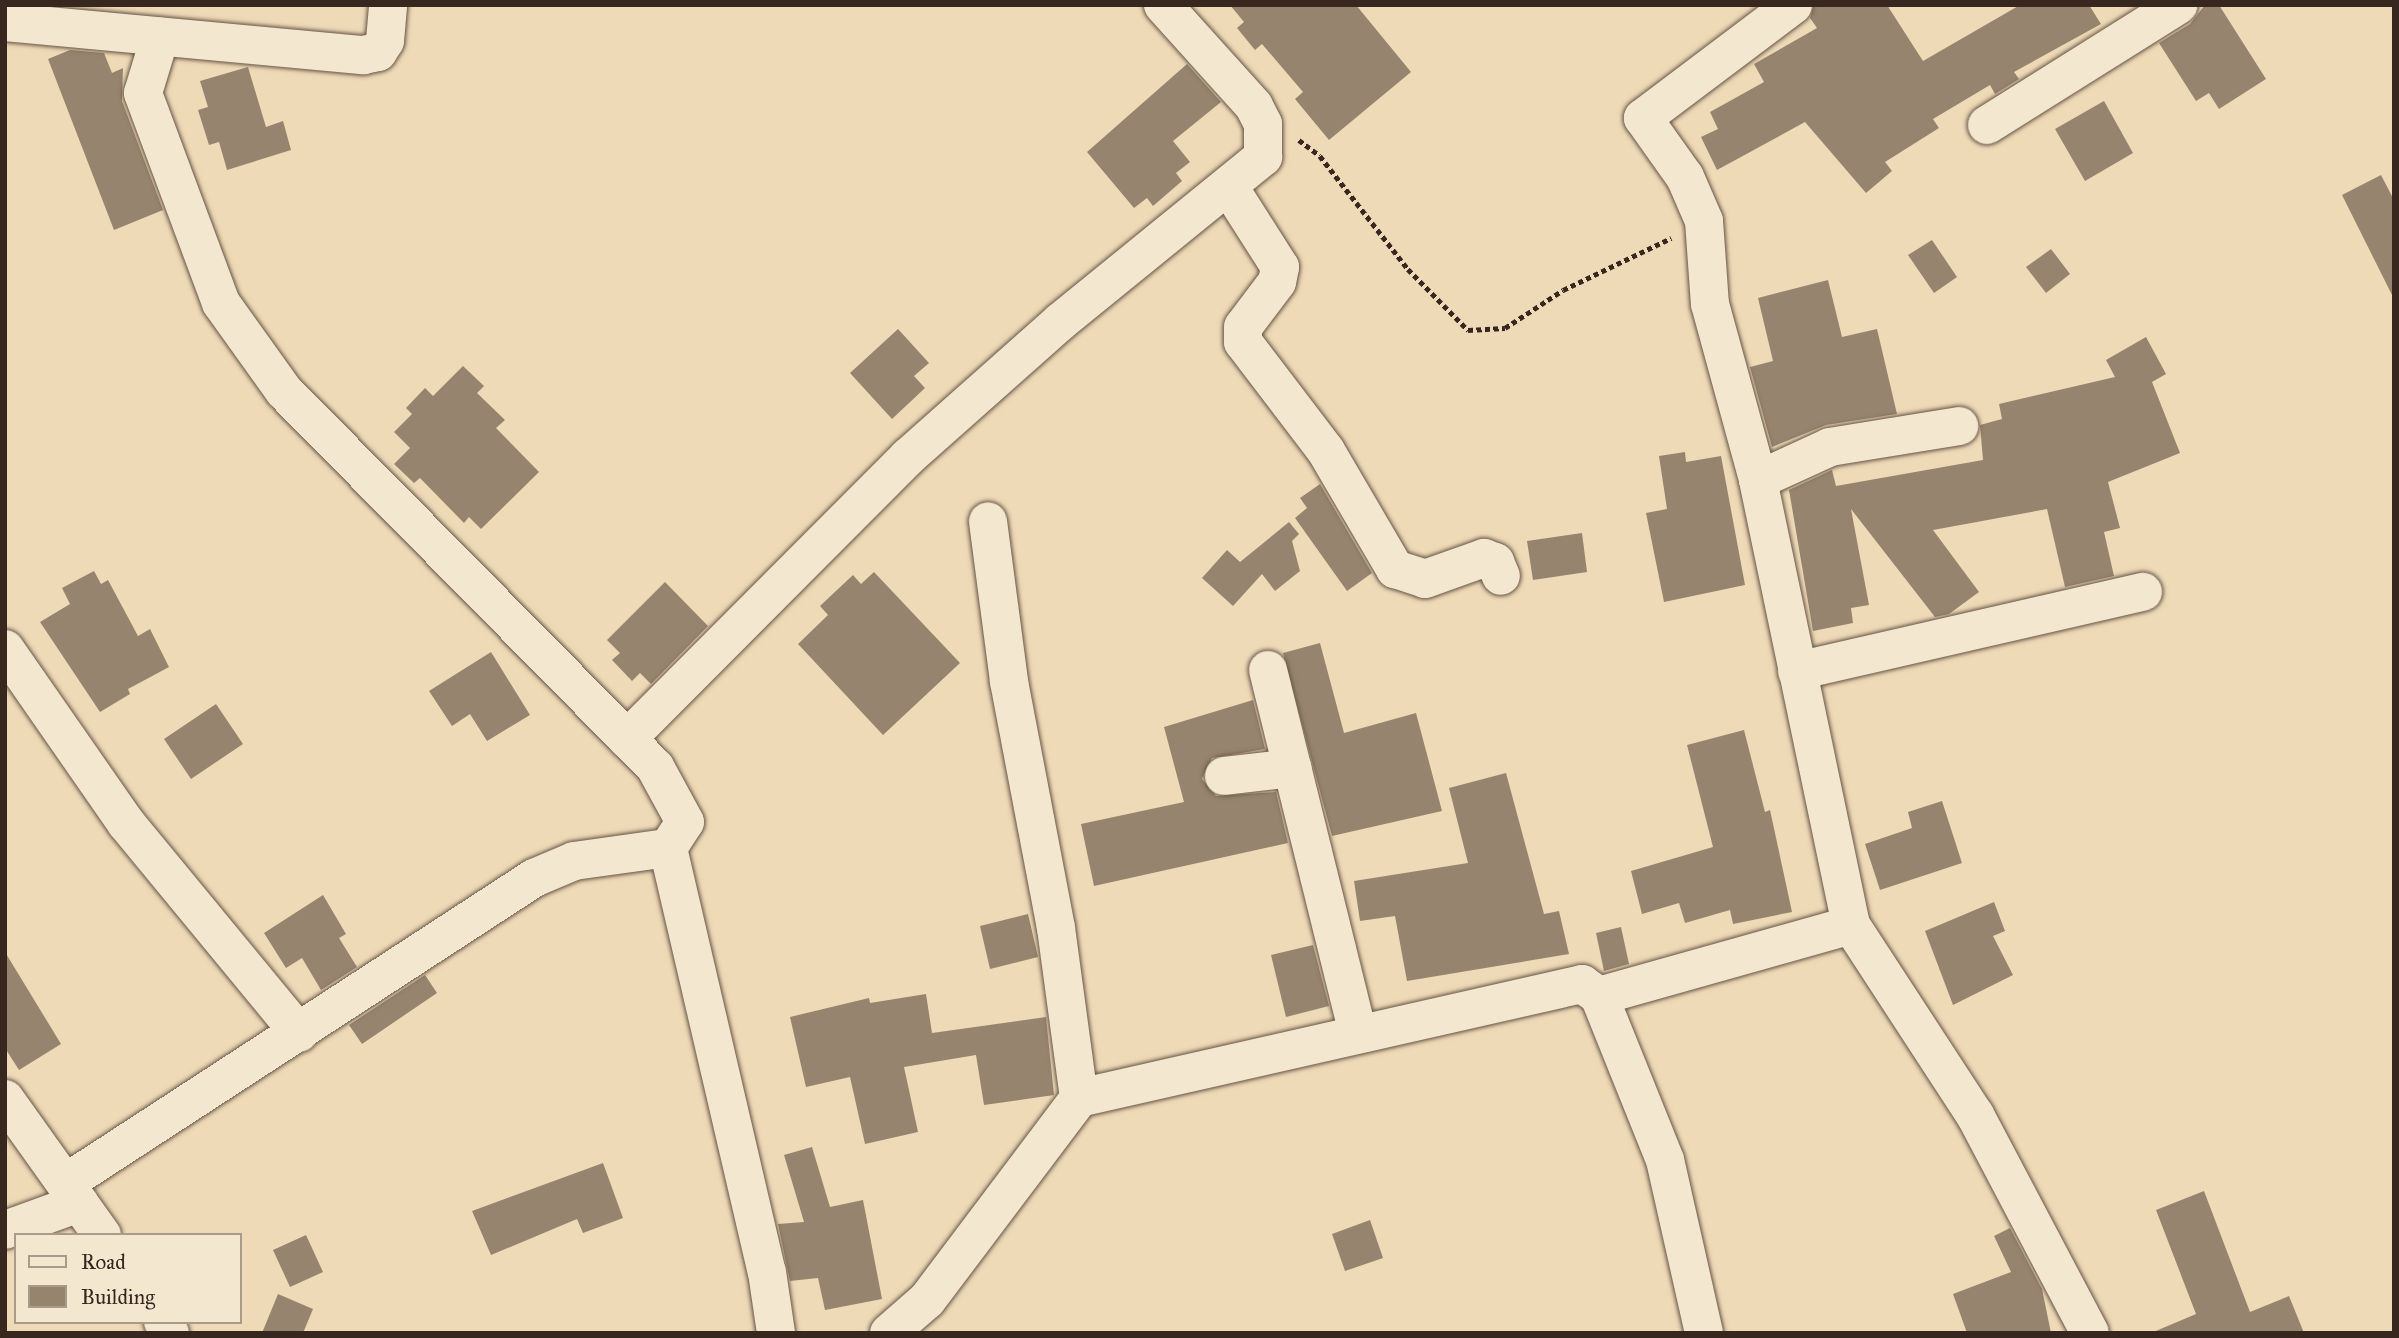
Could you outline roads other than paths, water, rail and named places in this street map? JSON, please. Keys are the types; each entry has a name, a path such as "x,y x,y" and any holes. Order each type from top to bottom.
{"street":[{"path":"5,22 372,54 386,41 388,5"},
{"path":"627,739 908,457 1060,322 1255,166 1266,149 1263,124 1254,106 1163,5"},
{"path":"1793,5 1643,118 1685,177 1704,221 1710,304 1758,480 1851,925 1975,1115 2090,1333"},
{"path":"1987,125 2178,5"},
{"path":"5,1230 73,1192 299,1032 545,872 599,856 668,848 684,830 684,813 655,767 284,391 221,303 143,93 160,37"},
{"path":"1228,187 1280,267 1277,282 1242,327 1243,342 1326,451 1395,569 1424,579 1484,558 1495,562 1501,576"},
{"path":"1758,480 1830,447 1959,426"},
{"path":"988,522 1009,681 1056,928 1079,1098"},
{"path":"1797,671 2143,592"},
{"path":"5,649 126,823 299,1032"},
{"path":"1268,670 1358,1034"},
{"path":"1224,776 1293,768"},
{"path":"668,848 767,1272 776,1333"},
{"path":"1600,996 1851,925"},
{"path":"889,1333 927,1300 1079,1098 1583,985 1600,996 1665,1160 1704,1333"},
{"path":"5,1099 101,1233"}]}
